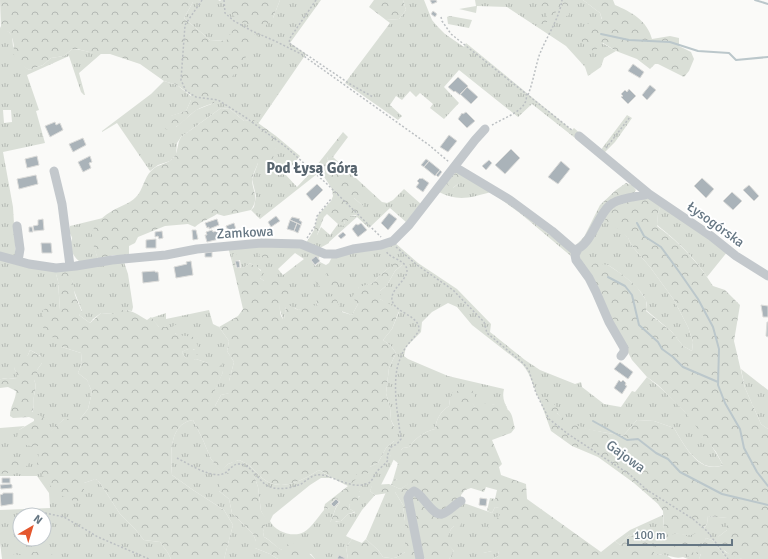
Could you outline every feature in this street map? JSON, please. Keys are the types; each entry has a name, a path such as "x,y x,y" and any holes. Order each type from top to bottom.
{"street":[{"path":"387,243 393,241 408,225 485,129"},
{"name":"Łysogórska","path":"579,136 649,194 711,236 736,256 768,276"},
{"path":"455,167 496,191 552,231 571,248 574,250 578,249"},
{"path":"54,172 62,204 70,266"},
{"path":"621,356 624,352 624,348 609,322 589,278 576,260 575,255 578,249 588,238 601,216 613,203 649,194"},
{"path":"17,226 20,249 18,261"},
{"name":"Zamkowa","path":"0,256 29,264 56,268 126,258 166,255 205,248 260,243 302,245 325,254 336,254 353,249 387,243"},
{"path":"420,559 408,498 410,494 414,491 418,492 438,514 443,514 455,504 461,502"}],"path":[{"path":"177,458 214,475 224,474 233,466 238,464 245,465 268,486 277,488 286,488 300,484 316,475 324,476 346,484 367,484 372,481 376,473 388,460 387,456 391,447 397,444 401,439 396,381 397,368 406,345 418,333 419,330 418,323 397,308 392,301 393,291 403,281 407,270 405,265 388,254 387,243 384,239 286,147 245,117 218,100 196,96 186,91 181,80 185,25 202,0"},
{"path":"224,0 225,13 234,21 301,54 429,145 455,167"},
{"path":"316,0 290,38 289,43 350,84 373,97"},
{"path":"485,129 520,109 526,103 528,99 527,94 540,54 554,25 562,0"},
{"path":"441,17 451,34 579,136"},
{"path":"604,157 604,150 630,117"},
{"path":"302,245 315,226 319,212 331,199"},
{"name":"Gajowa","path":"387,243 453,290 484,322 487,333 524,364 529,370 536,393 549,419 568,434 629,474 647,490 693,519 707,532 728,559"},
{"path":"52,514 64,517 98,537 149,559"}],"green space":[{"path":"0,0 201,0 200,2 193,2 184,18 210,40 226,41 236,25 258,36 248,54 222,91 218,91 214,103 195,111 178,126 165,129 164,121 170,116 186,111 191,100 191,95 177,85 164,81 140,64 110,54 97,54 72,49 64,56 51,58 43,65 29,70 14,60 14,45 12,38 9,32 2,31 1,28"},
{"path":"201,0 229,0 229,10 273,18 280,0 321,0 290,43 306,54 258,124 254,120 244,121 230,109 221,108 181,137 177,143 176,155 170,161 158,165 150,171 117,123 102,131 151,94 164,81 177,85 191,96 191,100 186,111 171,116 176,127 196,110 214,103 226,41 210,40 184,18 193,2 200,2"},
{"path":"229,0 280,0 273,18 260,31 239,21 229,11"},
{"path":"374,0 403,0 406,10 399,19 386,20 369,7"},
{"path":"403,0 424,0 432,20 445,34 464,47 466,43 572,130 574,128 600,151 627,115 632,118 615,142 605,152 605,155 594,153 532,104 518,117 459,70 444,87 459,103 444,119 430,108 433,104 420,93 416,97 410,91 402,100 396,96 390,105 402,116 398,120 345,83 390,23 386,20 399,19 406,10"},
{"path":"475,0 583,0 600,13 602,20 602,43 616,51 604,58 601,67 588,76 585,67 566,46 507,7 477,6 476,13 459,9 476,6"},
{"path":"545,0 560,1 552,19 549,19 546,23 541,25 539,24 543,18 547,17 547,14 542,11 541,6"},
{"path":"583,0 613,0 615,5 632,14 642,22 650,32 652,39 670,36 679,38 679,46 691,52 694,59 689,71 684,77 658,64 655,64 650,69 637,59 616,51 603,43 594,51 586,47 581,40 584,26 593,20 602,19 600,13"},
{"path":"563,1 567,2 569,9 569,15 564,17 561,13"},
{"path":"450,16 472,20 469,28 448,24 447,17"},
{"path":"0,26 12,36 13,46 24,66 29,70 43,65 51,58 64,56 72,49 102,53 79,73 85,95 81,92 69,56 27,75 39,110 36,111 45,143 3,152 13,207 16,257 0,253","holes":["3,110 11,110 12,122 4,123"]},
{"path":"221,108 230,109 244,121 254,120 276,136 276,148 272,161 263,164 258,163 253,175 252,183 255,201 251,210 224,216 217,214 195,227 188,224 165,226 138,237 135,243 129,246 129,256 113,255 98,260 92,236 93,230 97,223 115,209 136,197 151,171 154,168 172,160 181,137"},
{"path":"343,132 348,137 333,157 328,157 327,160 341,168 364,190 360,197 354,198 363,206 365,211 363,215 359,212 357,215 350,216 351,218 348,221 345,220 344,226 338,224 327,214 324,217 317,235 318,237 315,240 313,239 309,244 306,243 314,230 318,215 331,201 333,196 332,189 321,172 317,174 313,170"},
{"path":"276,136 300,156 285,174 297,187 313,170 317,174 260,219 251,210 254,207 256,196 252,179 258,163 276,148"},
{"path":"328,157 333,157 382,202 387,203 393,200 404,189 421,204 406,222 390,208 369,228 357,217 329,243 320,248 306,243 317,235 321,227 330,235 338,224 344,225 345,220 350,216 356,216 363,206 354,198 335,163 327,160"},
{"path":"456,170 493,191 572,252 572,257 521,214 491,192 476,196 458,198 451,197 437,191 444,181 448,185 448,188 453,188 458,184"},
{"path":"456,172 461,175 460,181 453,188 453,191 448,192 448,185 445,183"},
{"path":"626,183 632,185 636,190 632,196 621,198 586,238 575,246 584,237 600,205"},
{"path":"651,198 661,204 657,226 688,253 713,286 725,290 740,305 734,341 745,388 761,424 768,429 768,559 742,559 726,552 723,549 720,545 718,537 727,530 727,518 708,516 707,524 695,533 691,535 675,534 669,536 664,529 663,511 658,504 634,483 598,457 572,446 551,431 541,403 548,397 559,410 557,413 565,419 581,427 623,436 637,420 654,421 674,428 693,457 700,462 707,466 714,467 723,465 716,452 684,411 658,385 647,377 632,360 585,271 595,263 608,265 623,275 637,287 646,300 646,311 672,332 683,346 692,351 693,342 688,327 674,300 650,267 632,246 628,238 620,230 605,220 611,207 623,201"},
{"path":"661,204 728,251 707,277 684,249 657,225"},
{"path":"606,212 628,238 632,246 650,267 674,300 688,327 693,342 692,351 683,346 672,332 646,310 644,296 624,276 608,265 585,271 578,253"},
{"path":"103,218 94,233 93,238 98,260 80,262 71,250 70,245 72,238 69,232 70,226"},
{"path":"394,242 418,263 457,289 491,324 490,332 540,370 575,384 581,382 582,387 604,404 621,407 632,391 635,392 647,377 690,417 708,440 723,465 714,467 700,462 688,450 674,428 654,421 637,420 623,436 589,430 564,420 558,414 548,398 541,403 531,378 522,364 472,325 457,307 448,303 432,312 422,322 421,332 406,347 404,356 448,376 504,389 503,395 505,405 508,410 492,404 475,407 471,402 450,399 449,406 439,416 435,429 420,436 409,447 403,448 390,456 394,459 381,485 372,486 370,491 375,495 362,510 346,536 352,539 346,547 348,559 315,559 311,554 282,550 264,537 263,532 266,520 261,511 258,487 254,475 219,491 229,499 232,513 253,534 256,541 255,548 278,559 224,559 233,525 224,510 172,475 171,459 175,434 185,423 193,420 211,459 221,471 228,464 239,460 250,466 266,481 273,484 281,485 296,482 319,470 332,478 321,478 273,515 270,521 272,525 280,531 290,534 300,534 307,530 324,510 324,508 330,509 330,504 336,498 340,502 336,507 330,522 341,521 348,514 354,513 355,512 350,509 349,505 360,496 360,492 338,481 341,480 346,483 355,474 378,463 386,448 394,441 394,426 391,420 390,408 386,393 389,368 396,353 391,346 383,340 392,329 399,312 380,299 380,291 387,285 395,271 402,265 390,267 373,283 358,288 358,304 352,315 316,302 318,306 298,310 295,308 286,307 283,319 280,310 278,281 264,281 260,278 261,270 250,263 241,268 240,260 235,261 233,258 232,262 228,247 296,246 320,256 318,259 316,256 311,260 315,266 320,262 326,265 332,257","holes":["295,253 304,259 283,275 278,269"]},
{"path":"267,250 276,252 276,255 272,261 259,256 260,253"},
{"path":"233,254 239,256 235,261 236,268 245,267 250,263 253,265 258,265 258,268 264,274 260,278 264,281 271,275 276,276 278,281 284,279 287,284 289,296 280,302 280,313 283,319 286,307 289,305 298,310 312,305 318,306 316,301 325,297 335,296 342,312 352,315 358,304 352,297 359,287 373,283 397,261 403,264 395,271 387,285 380,291 380,299 399,311 392,329 383,340 391,346 396,353 389,368 386,393 390,408 391,420 397,434 394,441 386,448 378,463 370,467 368,473 362,475 356,474 356,479 352,483 346,483 341,480 338,481 319,470 304,479 281,485 266,481 250,466 239,460 228,464 221,472 211,459 193,420 185,423 175,434 173,442 171,459 172,475 224,510 233,525 224,559 171,559 160,542 144,540 120,514 96,479 84,483 84,497 76,502 58,494 45,480 37,464 40,446 24,444 17,437 19,430 34,421 34,419 29,417 13,418 10,416 16,391 8,387 0,388 0,380 1,378 17,378 14,368 16,361 28,355 30,350 44,358 37,370 38,378 34,380 36,388 32,412 47,419 48,433 64,419 80,419 88,409 92,392 87,380 78,373 82,363 81,353 62,347 38,322 43,317 42,311 49,306 54,307 56,310 60,310 58,281 56,274 59,271 67,271 72,280 75,295 82,312 79,315 90,323 101,313 113,314 118,311 126,310 147,320 151,317 159,327 172,327 177,324 179,325 175,329 175,333 178,335 194,337 201,354 197,355 194,349 188,349 182,352 186,358 191,360 196,359 208,363 216,359 224,361 223,364 219,366 223,372 208,405 215,406 221,395 229,393 229,381 234,362 227,351 229,341 219,327 238,316 243,309 232,262"},
{"path":"0,258 38,268 124,262 128,274 133,307 132,311 125,310 113,314 101,313 90,323 79,315 82,311 73,288 72,280 56,274 58,281 60,310 56,310 62,347 81,353 82,363 78,373 87,380 92,392 88,409 80,419 64,419 48,434 32,413 36,388 34,380 37,370 42,363 41,356 30,350 28,355 14,368 17,378 2,378 0,380"},
{"path":"310,272 315,273 317,276 323,277 328,272 340,279 340,284 329,289 321,288 311,276"},
{"path":"209,310 213,324 219,327 229,341 227,351 234,362 229,381 230,393 221,395 215,406 207,406 223,372 208,363 196,359 191,361 187,359 182,352 187,349 194,349 201,354 175,333 175,329 172,327 159,327 151,318 166,313 166,319"},
{"path":"741,369 768,390 768,429 761,424 745,388"},
{"path":"471,388 475,396 472,402 475,407 478,403 485,403 501,406 510,411 515,428 511,433 492,440 502,464 499,467 501,475 526,484 527,499 601,552 615,541 620,545 629,535 643,538 654,547 654,554 666,555 672,559 493,559 498,556 499,551 483,553 477,548 478,542 484,537 488,537 488,528 500,515 499,508 495,507 492,513 487,511 490,498 495,499 497,490 486,487 484,492 471,488 465,490 461,495 461,501 452,510 457,510 464,518 459,528 454,526 451,529 446,541 454,551 449,559 425,559 420,553 418,559 348,559 346,547 352,539 362,543 366,539 383,557 395,558 405,552 405,520 403,505 395,492 375,495 370,491 372,485 389,484 400,489 408,484 399,482 397,479 395,481 393,480 398,463 390,457 392,448 397,447 401,450 409,447 420,436 435,429 439,416 449,406 453,392"},
{"path":"25,426 19,430 84,483 96,479 120,514 144,540 160,542 171,559 2,559 0,543 0,510 12,510 12,547 52,547 52,507 50,507 49,493 37,476 0,476 0,428"},
{"path":"27,457 29,463 25,467 21,466 10,473 0,474 0,465 5,458 19,460"},
{"path":"242,466 254,475 258,487 261,511 267,520 263,532 264,537 282,550 290,542 300,545 315,559 278,559 255,548 253,544 256,541 253,534 232,513 229,499 219,491 221,476"},
{"path":"397,479 409,484 400,489 391,485 393,480 395,481"},
{"path":"348,486 354,487 360,492 358,500 349,505 350,509 355,512 348,514 341,521 336,521 333,525 330,525 335,510 340,502 336,498 330,504 330,509 324,508 325,504"},
{"path":"386,492 395,492 403,505 405,521 405,552 392,558 383,557 366,539"},
{"path":"461,502 492,513 495,507 500,508 500,515 483,553 499,551 498,556 493,559 449,559 454,551 445,541 454,526 452,510"},
{"path":"663,515 664,529 673,533 690,535 705,527 708,516 728,518 727,530 718,537 725,552 742,559 727,559 712,540 706,538 699,559 688,559 683,557 676,558 654,554 653,547 643,538 629,535 620,545 615,541 630,530"},
{"path":"682,535 691,539 689,549 695,554 692,558 687,554 680,553 675,548 676,541"},
{"path":"706,538 712,540 727,559 699,559 701,554 696,554 698,548 701,547"},
{"path":"44,549 49,551 56,559 9,559 14,554 25,556"},
{"path":"121,555 137,559 109,559"}],"building":[{"path":"430,0 436,0 437,2 432,4"},
{"path":"433,11 437,14 435,17 431,14"},
{"path":"633,64 644,72 640,78 628,71"},
{"path":"458,77 468,86 460,95 448,87"},
{"path":"650,85 656,90 647,100 642,95"},
{"path":"467,87 478,97 471,104 460,94"},
{"path":"629,89 636,96 628,104 621,97 623,96 621,94 625,90 627,92"},
{"path":"466,112 475,121 467,128 458,119 462,113 463,114"},
{"path":"55,122 56,125 60,123 63,130 50,137 45,126"},
{"path":"449,135 457,141 448,152 440,147"},
{"path":"83,138 86,145 73,152 69,144"},
{"path":"511,149 520,158 505,174 495,165"},
{"path":"37,156 39,165 27,168 25,159"},
{"path":"90,156 92,162 89,163 91,168 83,172 78,162"},
{"path":"426,159 429,161 424,167 421,165"},
{"path":"489,160 492,163 486,170 482,166"},
{"path":"429,161 440,170 435,176 424,167"},
{"path":"561,161 570,169 558,184 548,177"},
{"path":"440,170 442,172 438,177 436,175"},
{"path":"36,175 38,184 19,189 17,179"},
{"path":"420,178 429,183 423,192 416,187 419,183 417,181"},
{"path":"702,178 714,189 706,198 694,186"},
{"path":"317,184 323,190 312,201 306,194"},
{"path":"749,185 759,196 754,201 743,190"},
{"path":"732,192 742,201 733,210 723,201"},
{"path":"389,213 397,219 388,230 381,223"},
{"path":"276,216 280,221 271,227 268,222"},
{"path":"292,217 300,219 299,220 302,222 301,225 290,220"},
{"path":"43,219 44,230 34,231 33,226 38,225 38,220"},
{"path":"217,219 219,225 209,229 209,227 207,228 205,223"},
{"path":"290,220 297,223 294,231 287,229"},
{"path":"234,223 237,233 230,235 226,226"},
{"path":"297,223 301,225 298,233 294,231"},
{"path":"361,223 367,230 358,237 352,229 356,224 358,225"},
{"path":"29,227 32,227 33,232 29,232"},
{"path":"192,230 196,230 198,239 193,240"},
{"path":"212,230 213,232 220,230 223,238 207,242 205,235 207,235 206,232"},
{"path":"162,231 163,238 159,239 158,236 155,237 155,232"},
{"path":"343,232 346,235 341,239 338,236"},
{"path":"237,233 238,235 230,238 230,235"},
{"path":"156,239 156,248 146,248 146,240"},
{"path":"41,243 51,243 52,253 42,253"},
{"path":"212,252 212,257 205,257 205,253"},
{"path":"316,256 320,261 315,265 311,260"},
{"path":"191,261 193,275 176,278 174,267 187,264 186,262"},
{"path":"235,261 239,261 240,267 237,268"},
{"path":"142,272 158,272 159,281 143,283"},
{"path":"761,305 768,306 768,317 763,317"},
{"path":"768,322 768,337 766,336"},
{"path":"620,362 633,372 628,379 614,369"},
{"path":"619,380 621,382 623,380 627,386 622,394 614,388"},
{"path":"2,478 10,478 10,483 2,483"},
{"path":"11,484 12,488 1,489 0,485"},
{"path":"3,493 13,493 13,504 1,506 0,495"},
{"path":"480,498 487,499 486,506 479,505"},
{"path":"336,499 339,502 334,507 331,504"},
{"path":"339,555 345,558 345,559 337,559"}],"waterway":[{"path":"755,0 768,4"},
{"path":"601,34 629,40 670,42 698,51 729,53 736,60 768,57"},
{"path":"637,223 644,236 661,247 698,299 713,327 719,349 718,385 725,403 740,429 744,448 757,472 768,486"},
{"path":"608,277 625,286 632,295 639,325 658,342 662,349 683,367 718,382"},
{"path":"593,421 627,440 638,439 656,453 668,459 680,472 722,494 768,505"}],"district":[{"name":"Pod Łysą Górą","path":"312,168"}]}
